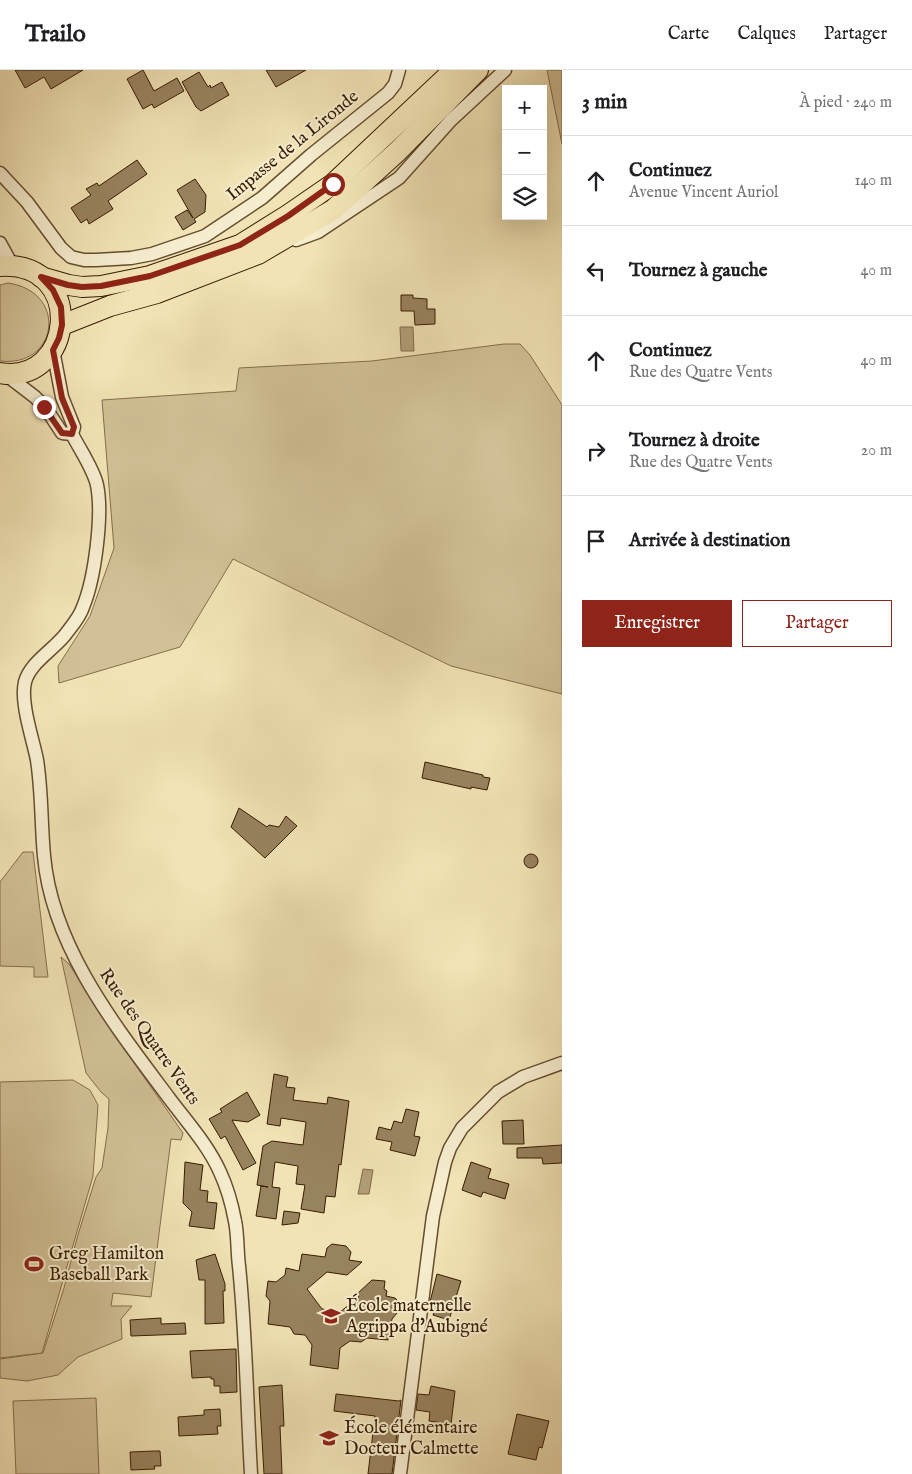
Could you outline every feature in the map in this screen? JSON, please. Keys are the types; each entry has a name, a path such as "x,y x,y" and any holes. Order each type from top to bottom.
{"main road":[{"path":"41,277 68,285 82,287 101,286 150,276 240,245 288,216 333,184 454,70"},
{"path":"62,325 110,306 157,293 258,254 333,210 398,151 478,70"},
{"path":"2,374 16,374 27,371 46,358 53,350 59,338 62,325 61,307 53,290 41,277 32,271 6,266"}],"street":[{"name":"Impasse de la Lironde","path":"0,173 27,202 61,248 71,257 96,260 130,258 152,254 205,236 262,198 311,155 388,93 395,84 399,70"},
{"path":"258,254 318,232 399,178 452,120 505,70"},
{"path":"0,243 6,266"},
{"name":"Rue des Quatre Vents","path":"53,350 62,398 74,427 72,434 96,482 100,511 90,584 83,609 64,637 36,664 25,681 24,691 28,725 38,774 45,864 58,919 83,974 116,1027 204,1144 220,1172 230,1201 236,1222 242,1295 251,1474"},
{"name":"Rue des Quatre Vents","path":"2,374 35,397 62,433 72,434"},
{"path":"400,1474 433,1216 450,1148 462,1128 498,1092 523,1077 562,1063"}],"shaded area":[{"path":"547,70 562,70 562,144"},
{"path":"8,283 28,289 41,300 48,313 49,328 44,342 34,353 19,360 0,361 0,285"},
{"path":"400,327 413,327 414,351 401,351"},
{"path":"504,344 520,344 530,355 562,405 562,694 451,666 233,559 180,647 59,683 58,666 90,616 114,548 102,400 236,391 239,368 372,361"},
{"path":"23,852 33,852 48,977 34,977 34,967 0,966 0,882"},
{"path":"61,957 69,964 107,1024 183,1133 181,1140 171,1139 151,1297 113,1293 111,1306 132,1306 121,1319 122,1339 78,1357 58,1375 27,1381 0,1378 0,1359 43,1353 96,1177 102,1168 108,1128 109,1099 86,1073"},
{"name":"Greg Hamilton Baseball Park","path":"73,1080 90,1090 98,1105 93,1176 42,1353 0,1358 0,1082"},
{"path":"363,1169 373,1170 369,1194 358,1194"},
{"path":"96,1398 99,1474 16,1474 13,1401"}],"building":[{"path":"15,70 83,70 51,89 44,77 25,88"},
{"path":"143,70 154,91 177,78 184,91 154,108 152,104 143,109 127,79"},
{"path":"266,70 306,70 276,87"},
{"path":"199,72 208,87 210,85 211,88 222,82 229,95 201,111 196,107 182,82"},
{"path":"137,160 147,174 108,201 113,209 89,224 87,219 81,223 71,208 91,195 86,189 97,183 99,186"},
{"path":"195,179 206,195 205,212 194,219 196,222 183,230 175,217 187,210 193,218 177,190"},
{"path":"401,295 413,295 413,298 427,299 427,309 435,309 435,324 415,325 414,311 401,311"},
{"path":"425,762 490,778 487,790 471,787 471,789 422,778"},
{"path":"239,808 267,827 269,825 279,827 286,816 297,826 265,858 231,827"},
{"path":"528,854 534,854 538,861 534,868 528,868 524,864 524,858"},
{"path":"274,1074 288,1077 286,1087 295,1088 293,1100 327,1104 328,1097 349,1101 335,1197 326,1196 324,1213 301,1209 305,1185 296,1184 298,1166 275,1162 272,1187 280,1188 276,1219 256,1216 261,1186 268,1187 257,1185 263,1146 272,1141 303,1145 306,1122 281,1118 280,1126 267,1124"},
{"path":"247,1092 260,1115 248,1122 232,1120 256,1163 243,1170 225,1136 221,1139 209,1119 222,1112 220,1109"},
{"path":"406,1109 419,1112 414,1136 420,1137 415,1156 390,1150 392,1142 376,1139 379,1127 391,1130 394,1121 402,1123"},
{"path":"523,1120 524,1144 503,1144 502,1121"},
{"path":"562,1145 562,1163 543,1164 542,1158 517,1158 517,1148"},
{"path":"185,1162 203,1165 200,1190 208,1191 207,1202 217,1203 214,1229 189,1226 192,1212 183,1203"},
{"path":"471,1162 491,1169 488,1178 509,1184 505,1199 483,1192 481,1197 462,1190"},
{"path":"284,1211 300,1213 298,1223 282,1225"},
{"path":"332,1244 346,1246 351,1252 349,1260 362,1262 347,1275 327,1272 307,1289 322,1309 340,1312 359,1297 357,1294 372,1280 385,1281 384,1289 387,1291 386,1296 395,1298 398,1301 397,1313 392,1319 388,1340 367,1338 361,1342 350,1341 340,1348 338,1369 310,1365 312,1345 305,1335 294,1334 290,1327 268,1324 270,1301 266,1296 268,1281 276,1282 285,1275 286,1268 299,1271 302,1254 325,1257 327,1248"},
{"path":"215,1254 225,1284 225,1291 223,1291 224,1323 205,1324 205,1280 199,1280 196,1260"},
{"path":"437,1274 461,1281 449,1320 433,1315 437,1304 430,1302"},
{"path":"161,1318 161,1324 185,1323 186,1334 131,1336 130,1320"},
{"path":"236,1349 237,1392 220,1393 220,1386 214,1386 214,1379 211,1379 211,1377 192,1378 190,1351"},
{"path":"282,1385 284,1426 280,1426 282,1474 264,1474 259,1387"},
{"path":"431,1386 455,1391 451,1424 429,1421 430,1412 416,1410 418,1394 429,1395"},
{"path":"336,1394 401,1400 392,1474 368,1474 375,1416 334,1411"},
{"path":"220,1409 221,1426 217,1426 218,1434 179,1436 178,1417 204,1415 204,1410"},
{"path":"517,1414 549,1421 542,1448 539,1447 536,1460 508,1454"},
{"path":"160,1451 161,1466 154,1466 155,1469 131,1470 130,1452"}],"place":[{"name":"Greg Hamilton Baseball Park","path":"34,1264"},
{"name":"École maternelle Agrippa d'Aubigné","path":"331,1316"},
{"name":"École élémentaire Docteur Calmette","path":"329,1438"}],"route":[{"path":"44,407 62,433 72,434 74,427 62,398 53,350 59,338 62,325 61,307 53,290 41,277 82,287 120,283 150,276 240,245 288,216 333,184"}]}
